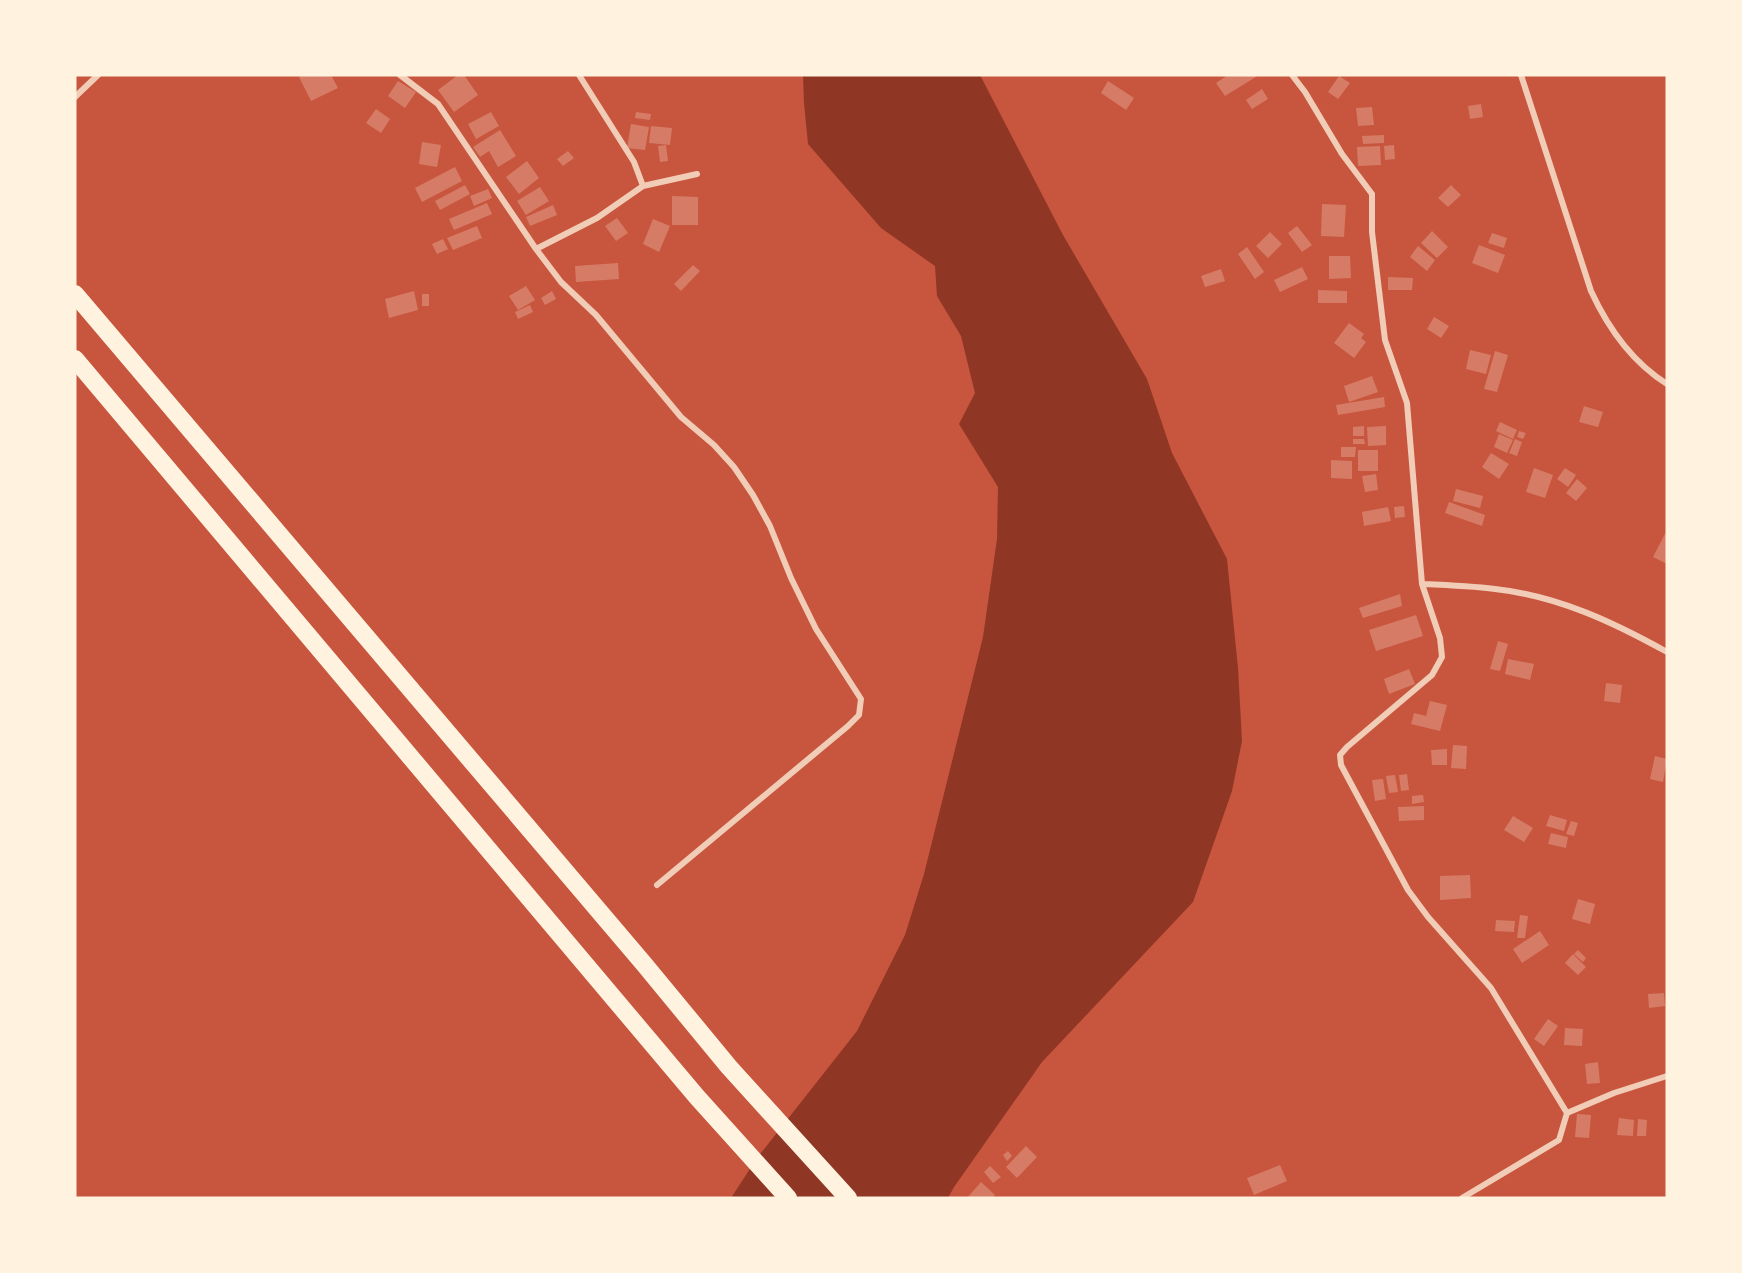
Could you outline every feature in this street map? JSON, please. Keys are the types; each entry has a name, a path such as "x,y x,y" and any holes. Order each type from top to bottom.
{"highway":[{"path":"75,294 729,1067 848,1198"},
{"path":"75,359 697,1097 788,1198"}],"street":[{"path":"75,97 98,75"},
{"path":"400,75 438,104 536,249 561,282 596,315 681,417 714,445 734,467 770,526 791,578 816,629 861,699 859,716 657,885"},
{"path":"579,75 634,162 643,186"},
{"path":"1292,75 1305,92 1342,154 1372,194 1372,232 1385,340 1407,403 1422,584 1440,638 1442,657 1432,675 1347,747 1340,755 1341,765 1408,890 1428,917 1491,988 1567,1113"},
{"path":"1521,75 1591,291 1610,327 1636,359 1651,374 1667,384"},
{"path":"536,249 597,218 643,186 697,174"},
{"path":"1422,584 1496,589 1554,601 1588,612 1667,652"},
{"path":"1462,1198 1558,1140 1567,1113 1601,1097 1667,1076"}],"shaded area":[{"path":"803,75 980,75 1063,235 1147,379 1172,453 1227,559 1238,668 1242,741 1232,791 1193,902 1042,1062 948,1198 731,1198 757,1158 857,1031 905,935 924,874 983,637 997,539 998,487 959,424 975,393 961,336 937,296 935,266 881,228 808,144"}],"building":[{"path":"331,75 338,88 311,101 299,77"},
{"path":"458,75 464,75 478,95 454,112 438,90"},
{"path":"1228,75 1259,75 1225,96 1216,83"},
{"path":"1339,76 1350,83 1338,99 1328,92"},
{"path":"398,81 416,92 405,108 388,96"},
{"path":"1108,81 1134,98 1126,110 1101,93"},
{"path":"1262,89 1268,99 1252,109 1246,100"},
{"path":"1481,104 1483,117 1470,119 1468,106"},
{"path":"1372,107 1374,125 1358,126 1356,108"},
{"path":"376,109 390,119 381,133 366,123"},
{"path":"491,112 499,126 476,139 468,124"},
{"path":"636,112 651,114 650,120 635,118"},
{"path":"631,124 649,127 645,150 627,148"},
{"path":"651,126 672,128 670,145 649,143"},
{"path":"500,130 516,156 498,167 489,151 480,157 473,147"},
{"path":"1384,135 1384,143 1363,144 1362,136"},
{"path":"422,142 441,145 437,167 419,164"},
{"path":"666,145 668,161 660,162 658,146"},
{"path":"1394,145 1395,159 1385,160 1384,146"},
{"path":"1380,146 1381,165 1358,166 1357,147"},
{"path":"568,151 574,158 563,166 557,159"},
{"path":"527,161 539,178 519,194 506,177"},
{"path":"455,167 462,181 422,202 415,188"},
{"path":"465,185 470,194 440,210 435,201"},
{"path":"1451,185 1461,195 1448,207 1438,198"},
{"path":"540,187 549,201 526,215 517,201"},
{"path":"488,189 492,198 474,206 470,196"},
{"path":"672,196 698,197 698,225 672,225"},
{"path":"487,203 492,214 454,230 449,219"},
{"path":"1322,204 1346,205 1344,237 1321,236"},
{"path":"553,205 557,215 530,226 526,217"},
{"path":"617,218 628,233 616,241 605,226"},
{"path":"653,219 670,226 659,252 643,244"},
{"path":"477,226 482,238 453,250 447,238"},
{"path":"1297,226 1312,245 1302,252 1288,233"},
{"path":"1432,231 1448,247 1437,258 1421,243"},
{"path":"1270,232 1282,244 1268,258 1256,246"},
{"path":"1492,233 1507,238 1504,248 1488,243"},
{"path":"443,239 448,249 437,254 432,244"},
{"path":"1479,245 1505,255 1498,273 1472,263"},
{"path":"1418,246 1435,260 1427,271 1410,257"},
{"path":"1247,247 1264,272 1255,279 1238,254"},
{"path":"1329,256 1350,256 1351,278 1329,279"},
{"path":"618,263 619,279 576,282 575,266"},
{"path":"693,265 700,271 681,291 674,284"},
{"path":"1302,267 1308,279 1280,292 1274,280"},
{"path":"1221,269 1225,281 1205,287 1201,276"},
{"path":"1388,277 1413,278 1412,290 1388,290"},
{"path":"526,286 535,300 518,310 509,296"},
{"path":"1318,290 1347,291 1347,303 1318,303"},
{"path":"414,291 418,310 389,318 385,299"},
{"path":"552,291 556,299 545,305 541,298"},
{"path":"422,294 429,294 429,306 422,306"},
{"path":"530,305 533,312 518,319 515,312"},
{"path":"1434,317 1449,326 1441,338 1427,329"},
{"path":"1349,323 1364,334 1361,338 1366,342 1354,358 1334,343"},
{"path":"1470,350 1491,355 1486,374 1466,369"},
{"path":"1495,351 1508,355 1497,392 1484,389"},
{"path":"1372,376 1378,392 1349,402 1344,386"},
{"path":"1384,397 1385,407 1338,415 1336,405"},
{"path":"1584,406 1603,412 1598,427 1579,422"},
{"path":"1500,422 1517,430 1513,439 1496,431"},
{"path":"1364,426 1364,436 1353,436 1353,427"},
{"path":"1386,426 1386,445 1368,446 1367,427"},
{"path":"1519,431 1526,433 1523,439 1517,437"},
{"path":"1499,434 1513,440 1507,453 1494,447"},
{"path":"1353,439 1364,439 1365,444 1353,444"},
{"path":"1515,439 1522,442 1517,456 1509,453"},
{"path":"1341,447 1356,447 1355,457 1341,457"},
{"path":"1358,450 1378,450 1378,471 1358,471"},
{"path":"1491,453 1509,464 1499,479 1482,467"},
{"path":"1331,460 1352,461 1352,479 1331,478"},
{"path":"1534,468 1553,475 1545,498 1526,492"},
{"path":"1565,468 1576,475 1568,487 1557,479"},
{"path":"1376,474 1378,490 1365,492 1362,476"},
{"path":"1577,479 1587,488 1576,501 1566,493"},
{"path":"1456,489 1483,496 1480,508 1453,501"},
{"path":"1449,502 1485,515 1482,526 1445,513"},
{"path":"1404,506 1405,517 1395,518 1394,507"},
{"path":"1388,507 1391,521 1364,526 1362,512"},
{"path":"1667,530 1667,564 1653,557"},
{"path":"1400,594 1402,606 1363,618 1359,608"},
{"path":"1416,615 1423,636 1376,651 1369,630"},
{"path":"1498,641 1508,644 1500,671 1490,669"},
{"path":"1508,659 1534,664 1530,680 1505,674"},
{"path":"1409,669 1415,684 1389,694 1384,679"},
{"path":"1606,683 1622,685 1620,703 1604,701"},
{"path":"1430,701 1447,705 1440,731 1411,724 1414,713 1426,716"},
{"path":"1453,745 1467,746 1466,769 1451,768"},
{"path":"1447,749 1447,765 1432,765 1431,750"},
{"path":"1655,756 1667,759 1663,782 1650,779"},
{"path":"1407,774 1409,790 1401,791 1399,775"},
{"path":"1395,775 1398,792 1389,793 1386,776"},
{"path":"1383,779 1386,799 1375,801 1372,780"},
{"path":"1423,795 1424,802 1412,804 1412,796"},
{"path":"1424,806 1424,820 1399,821 1398,807"},
{"path":"1550,815 1567,820 1564,831 1546,826"},
{"path":"1513,816 1533,828 1524,842 1504,830"},
{"path":"1571,821 1578,823 1574,836 1566,834"},
{"path":"1551,833 1568,837 1566,848 1548,844"},
{"path":"1470,875 1471,898 1440,900 1440,876"},
{"path":"1578,899 1595,904 1590,924 1572,919"},
{"path":"1520,915 1528,916 1525,938 1517,938"},
{"path":"1496,920 1515,921 1514,932 1495,931"},
{"path":"1540,931 1549,945 1522,963 1513,949"},
{"path":"1578,950 1586,958 1583,962 1574,954"},
{"path":"1573,954 1586,967 1578,975 1565,963"},
{"path":"1664,993 1665,1006 1649,1008 1648,994"},
{"path":"1548,1019 1558,1026 1544,1046 1534,1039"},
{"path":"1565,1028 1583,1029 1582,1046 1564,1045"},
{"path":"1598,1062 1600,1083 1587,1084 1585,1064"},
{"path":"1577,1114 1591,1115 1589,1138 1575,1137"},
{"path":"1619,1118 1634,1120 1633,1136 1617,1135"},
{"path":"1638,1119 1647,1120 1646,1136 1637,1136"},
{"path":"1026,1146 1037,1157 1017,1178 1006,1167"},
{"path":"1008,1151 1012,1156 1007,1161 1003,1155"},
{"path":"1280,1165 1287,1181 1254,1195 1247,1178"},
{"path":"990,1166 1001,1177 993,1183 984,1172"},
{"path":"981,1182 995,1195 993,1198 967,1198"}]}
